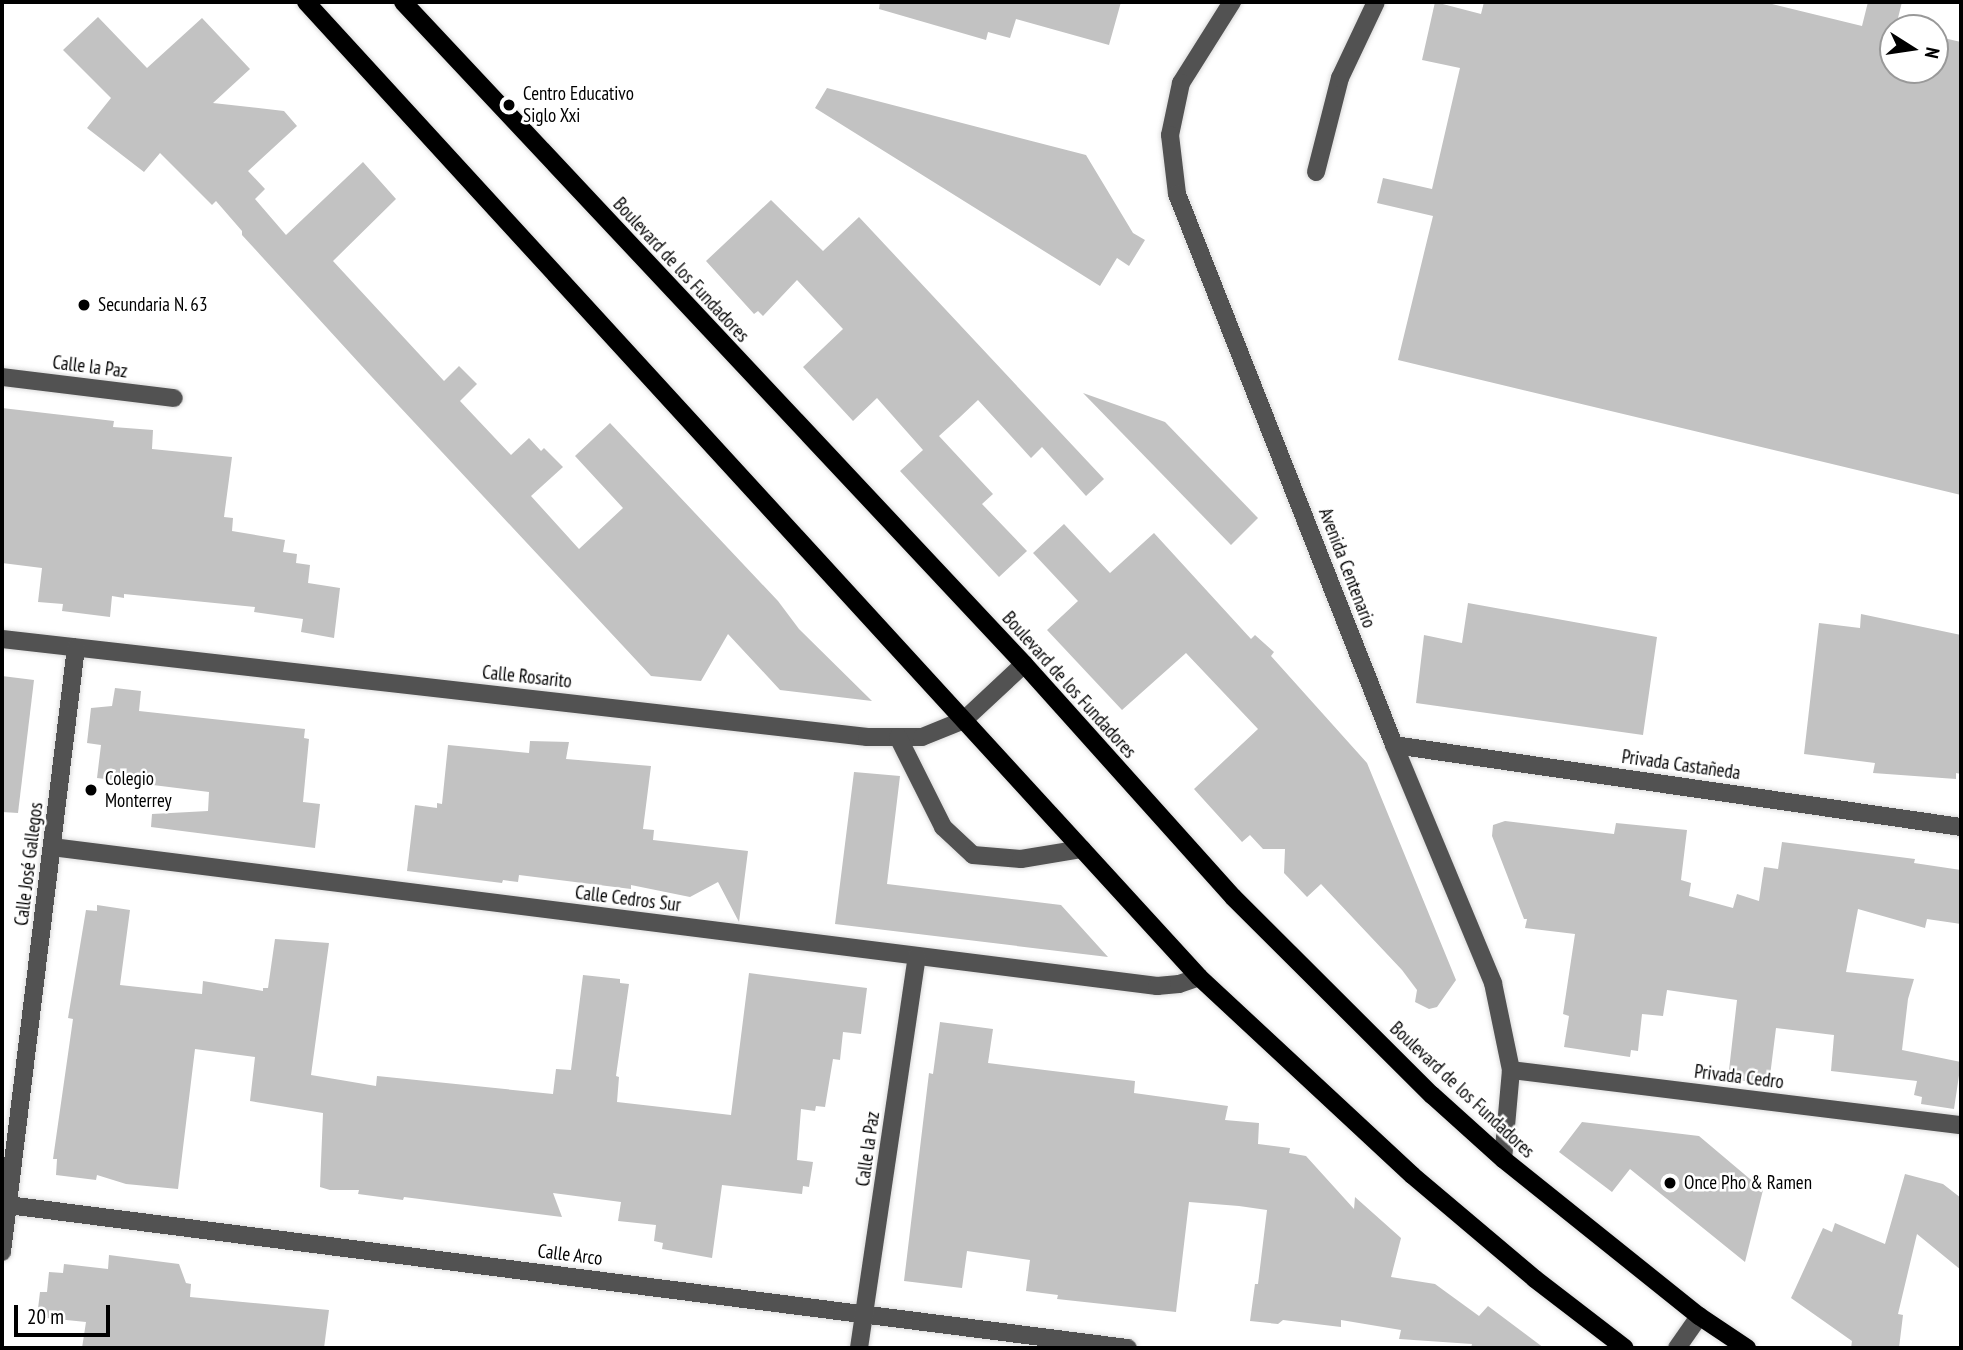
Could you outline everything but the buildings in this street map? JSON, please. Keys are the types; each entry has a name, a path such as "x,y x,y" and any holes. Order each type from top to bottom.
{"main road":[{"path":"306,2 1199,977 1412,1175 1535,1279 1625,1348"},
{"name":"Boulevard de los Fundadores","path":"403,2 1024,664 1233,897 1432,1095 1503,1159 1699,1316 1747,1348"}],"street":[{"name":"Avenida Centenario","path":"1232,2 1181,83 1170,135 1177,194 1394,745 1493,983 1511,1070 1510,1115 1503,1159"},
{"path":"1315,172 1340,78 1376,2"},
{"name":"Calle la Paz","path":"2,377 174,398"},
{"name":"Calle Rosarito","path":"2,639 839,734 898,737 922,737 964,720 1024,664"},
{"name":"Calle José Gallegos","path":"2,1252 76,648"},
{"path":"898,737 943,827 973,855 1021,859 1082,849"},
{"name":"Privada Castañeda","path":"1394,745 1961,827"},
{"name":"Calle Cedros Sur","path":"52,847 1157,986 1179,984 1199,977"},
{"name":"Calle la Paz","path":"859,1348 918,956"},
{"name":"Privada Cedro","path":"1511,1070 1961,1125"},
{"name":"Calle Arco","path":"8,1205 1128,1348"},
{"path":"1677,1348 1699,1316"}],"place":[{"name":"Centro Educativo Siglo Xxi","path":"509,105"},
{"name":"Secundaria N. 63","path":"84,305"},
{"name":"Colegio Monterrey","path":"91,790"},
{"name":"Once Pho & Ramen","path":"1670,1183"}]}
